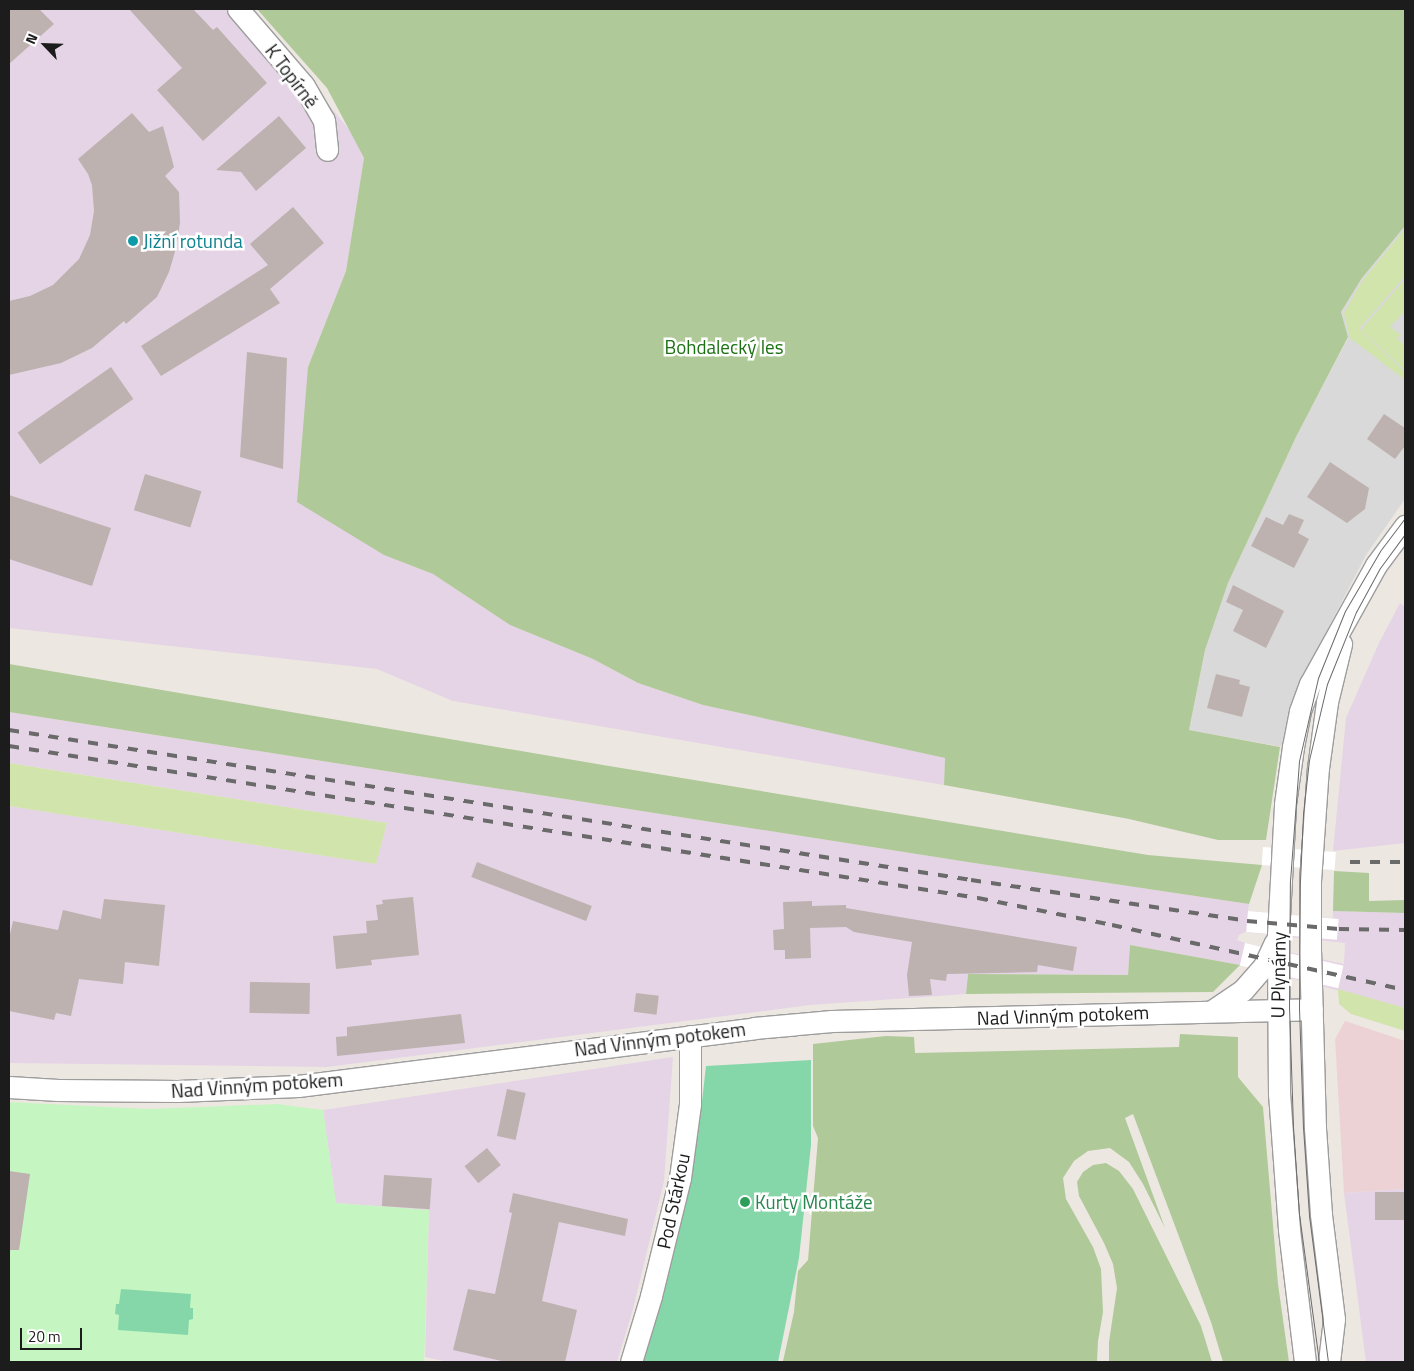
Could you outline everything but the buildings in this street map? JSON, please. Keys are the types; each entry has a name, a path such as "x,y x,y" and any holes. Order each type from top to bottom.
{"street":[{"name":"K Topírně","path":"238,9 304,86 324,120 327,150"},
{"name":"U Plynárny","path":"1305,1362 1289,1229 1279,1094 1278,935 1285,804 1292,747 1300,711 1310,684 1376,565 1405,526"},
{"name":"U Plynárny","path":"1329,1362 1334,1319 1321,1214 1315,1128 1310,881 1318,768 1327,702 1338,653 1356,602"},
{"path":"1212,1011 1243,990 1264,966 1278,935"},
{"name":"Nad Vinným potokem","path":"9,1087 58,1090 178,1091 298,1086 754,1028 832,1021 1312,1009"},
{"name":"Pod Stárkou","path":"631,1362 651,1296 680,1178 690,1104 690,1036"}],"shaded area":[{"path":"9,9 244,9 309,80 350,131 364,158 346,271 308,367 384,555 433,574 510,625 593,659 638,683 703,705 945,758 944,785 453,701 377,669 9,628"},
{"path":"1405,226 1405,499 1366,555 1313,657 1288,748 1189,730 1205,650 1228,583 1296,437 1348,338 1341,312 1362,278"},
{"path":"1400,603 1405,607 1405,843 1333,851 1346,718 1379,643"},
{"path":"9,712 974,863 1249,904 1248,911 1333,918 1333,911 1405,913 1405,1008 1240,965 1130,945 1128,975 968,974 966,994 810,1005 327,1067 9,1063 9,806 376,864 387,823 9,763","holes":["1245,932 1345,943 1344,964 1237,940 1239,935"]},
{"path":"1345,1021 1405,1041 1405,1189 1344,1193 1335,1039"},
{"path":"673,1057 664,1181 633,1309 617,1362 448,1362 425,1357 429,1210 336,1203 323,1110"},
{"path":"1405,1189 1405,1362 1366,1362 1344,1193"}],"green space":[{"name":"Bohdalecký les","path":"257,9 1405,9 1405,226 1362,278 1341,312 1348,337 1296,437 1228,583 1205,650 1189,730 1280,747 1266,840 1218,840 1129,819 944,785 945,758 703,705 638,683 593,659 510,625 433,574 384,555 297,502 308,367 346,271 364,158 327,88"},
{"path":"1405,229 1405,276 1359,329 1405,372 1405,380 1350,338 1344,313 1363,280"},
{"path":"1405,279 1405,311 1390,327 1401,335 1397,338 1405,346 1405,370 1361,330"},
{"path":"9,664 1148,855 1262,865 1249,904 974,863 9,712"},
{"path":"9,763 387,823 376,864 9,806"},
{"path":"1334,871 1369,873 1369,901 1405,900 1405,913 1333,911"},
{"path":"1130,945 1240,965 1213,992 966,994 968,974 1128,975"},
{"path":"1338,989 1405,1008 1405,1031 1351,1014 1339,1004"},
{"path":"1180,1034 1238,1037 1238,1077 1263,1107 1278,1284 1289,1362 1223,1362 1211,1322 1133,1114 1125,1118 1165,1228 1143,1184 1129,1162 1110,1148 1088,1151 1074,1161 1063,1178 1066,1199 1093,1247 1101,1269 1103,1312 1098,1341 1097,1362 780,1362 783,1361 794,1312 798,1271 808,1260 818,1138 813,1126 813,1044 886,1036 914,1037 915,1053 1179,1047"},
{"name":"Kurty Montáže","path":"811,1060 811,1145 799,1258 778,1362 643,1362 671,1262 698,1136 706,1066"},
{"path":"9,1102 148,1109 277,1104 323,1110 336,1203 429,1210 424,1362 9,1362"},
{"path":"1106,1163 1119,1171 1133,1189 1201,1326 1212,1362 1109,1362 1109,1342 1117,1288 1113,1264 1079,1196 1077,1182 1083,1172 1093,1165"},
{"path":"121,1289 191,1294 190,1308 193,1308 193,1319 189,1320 188,1335 118,1330 119,1315 115,1314 116,1304 119,1304"}],"pier":[{"path":"1263,847 1336,852 1335,870 1262,865"},
{"path":"1248,911 1339,919 1337,940 1246,932"},
{"path":"1245,943 1343,966 1338,988 1240,965"}],"tram line":[{"path":"1319,1362 1299,1215 1293,1127 1289,1009 1290,881 1299,761 1318,678 1345,611 1380,551 1405,518"},
{"path":"1328,1362 1309,1215 1303,1128 1299,1009 1300,881 1303,814 1309,760 1327,684 1356,612 1380,568 1405,534"}],"railway":[{"path":"9,730 971,880 1247,921 1339,929 1405,930"},
{"path":"9,746 978,898 1112,925 1405,990"},
{"path":"1350,862 1405,862"}],"place":[{"name":"Jižní rotunda","path":"133,241"},
{"name":"Kurty Montáže","path":"745,1202"}]}
